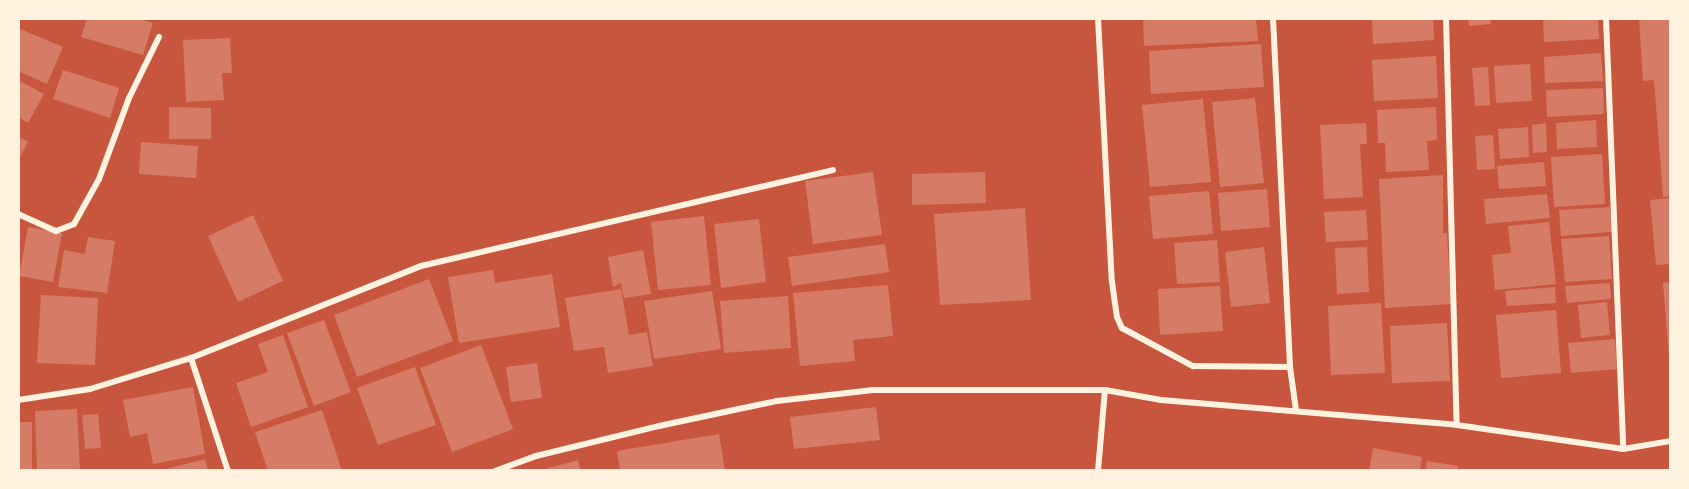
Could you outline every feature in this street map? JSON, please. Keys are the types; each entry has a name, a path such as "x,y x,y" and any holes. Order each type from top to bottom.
{"street":[{"path":"1098,18 1112,282 1117,317 1122,327 1193,366 1290,367"},
{"path":"1273,18 1290,367 1296,410"},
{"path":"1446,18 1457,425"},
{"path":"1606,18 1623,449"},
{"path":"18,214 56,231 74,224 99,179 129,98 159,37"},
{"path":"18,400 90,389 191,358 421,267 833,170"},
{"path":"191,358 228,471"},
{"path":"495,471 548,453 777,401 873,390 1105,390 1161,400 1457,425 1623,449 1671,441"},
{"path":"1098,471 1105,390"}],"building":[{"path":"87,18 136,18 153,23 143,55 81,37"},
{"path":"1143,18 1256,18 1258,41 1144,46"},
{"path":"1372,18 1433,18 1434,40 1373,44"},
{"path":"1468,18 1490,18 1491,24 1469,26"},
{"path":"1543,18 1598,18 1599,39 1544,42"},
{"path":"1639,18 1671,18 1671,196 1663,197 1654,80 1643,81"},
{"path":"18,28 63,47 47,84 18,71"},
{"path":"230,38 232,73 222,73 224,100 186,102 183,40"},
{"path":"1261,44 1264,87 1151,94 1149,51"},
{"path":"1601,53 1603,81 1545,83 1544,57"},
{"path":"1436,56 1438,98 1374,101 1372,60"},
{"path":"1530,64 1532,101 1496,103 1494,66"},
{"path":"1488,67 1490,105 1475,106 1472,68"},
{"path":"63,70 119,88 110,118 53,99"},
{"path":"18,80 44,94 28,123 18,117"},
{"path":"1603,88 1604,114 1547,117 1546,90"},
{"path":"1255,98 1264,183 1220,187 1212,102"},
{"path":"1203,99 1211,182 1150,187 1142,105"},
{"path":"169,107 211,108 211,139 169,139"},
{"path":"1436,107 1437,140 1427,141 1429,170 1386,172 1385,143 1378,143 1377,110"},
{"path":"1596,120 1597,147 1557,149 1556,123"},
{"path":"1366,123 1367,144 1360,144 1363,197 1324,199 1320,125"},
{"path":"1546,123 1547,152 1533,153 1532,125"},
{"path":"1528,127 1529,157 1500,159 1498,129"},
{"path":"1493,135 1495,169 1477,170 1475,136"},
{"path":"18,136 28,142 18,161"},
{"path":"141,142 198,146 196,178 139,174"},
{"path":"1602,154 1605,204 1554,207 1551,157"},
{"path":"1544,162 1546,186 1499,189 1497,166"},
{"path":"873,172 882,235 813,244 805,181"},
{"path":"985,172 986,203 912,205 912,174"},
{"path":"1443,175 1443,233 1447,233 1451,304 1385,308 1379,179"},
{"path":"1267,189 1270,227 1221,231 1218,193"},
{"path":"1209,191 1213,234 1153,239 1149,196"},
{"path":"1547,194 1550,218 1486,224 1484,199"},
{"path":"1671,198 1671,264 1656,265 1650,200"},
{"path":"1610,207 1612,232 1561,236 1559,210"},
{"path":"1025,208 1031,300 940,305 934,214"},
{"path":"1366,210 1368,240 1326,242 1324,212"},
{"path":"253,215 283,281 238,302 208,236"},
{"path":"704,216 711,285 658,290 651,222"},
{"path":"759,219 766,282 721,288 714,224"},
{"path":"1549,222 1556,284 1495,290 1492,255 1511,253 1508,226"},
{"path":"28,227 62,233 53,282 19,276"},
{"path":"1609,236 1612,279 1565,282 1561,239"},
{"path":"88,237 115,241 107,293 58,287 64,250 85,254"},
{"path":"1217,240 1220,282 1177,284 1174,243"},
{"path":"885,244 889,272 792,286 788,257"},
{"path":"1264,247 1270,303 1231,307 1225,252"},
{"path":"1367,247 1369,292 1337,294 1335,248"},
{"path":"643,250 651,294 624,298 621,283 613,287 608,257"},
{"path":"493,270 495,283 552,274 560,327 459,343 448,277"},
{"path":"429,279 453,341 357,377 334,315"},
{"path":"1671,282 1671,357 1669,357 1663,283"},
{"path":"1610,283 1611,299 1567,303 1565,286"},
{"path":"888,285 893,336 853,340 855,361 800,366 793,293"},
{"path":"1220,286 1223,331 1160,335 1158,289"},
{"path":"1555,287 1556,303 1507,306 1505,291"},
{"path":"621,289 629,335 647,332 653,366 608,373 604,347 574,351 565,298"},
{"path":"712,291 721,349 654,359 644,301"},
{"path":"41,295 98,298 95,365 37,363"},
{"path":"788,296 791,348 724,353 720,301"},
{"path":"1607,302 1610,335 1581,338 1578,305"},
{"path":"1381,303 1385,373 1331,375 1328,306"},
{"path":"1556,310 1561,373 1501,378 1496,315"},
{"path":"324,320 351,392 314,406 287,333"},
{"path":"1447,323 1450,381 1392,383 1390,326"},
{"path":"283,335 308,407 251,427 236,383 268,372 258,344"},
{"path":"1615,339 1617,369 1571,373 1568,343"},
{"path":"481,345 513,429 452,452 420,368"},
{"path":"537,363 542,398 511,402 506,367"},
{"path":"415,367 436,425 378,445 357,388"},
{"path":"193,387 205,454 153,464 147,433 130,437 123,400"},
{"path":"876,407 880,440 794,449 790,417"},
{"path":"77,409 80,471 37,471 35,411"},
{"path":"322,410 342,471 268,471 255,432"},
{"path":"98,414 101,448 85,449 82,415"},
{"path":"18,422 32,422 32,471 18,471"},
{"path":"719,434 725,471 620,471 617,451"},
{"path":"1373,448 1422,457 1420,471 1369,471"},
{"path":"205,459 208,471 162,471 162,470"},
{"path":"578,460 581,471 541,471 541,470"},
{"path":"1427,461 1458,466 1457,471 1426,471"}]}
